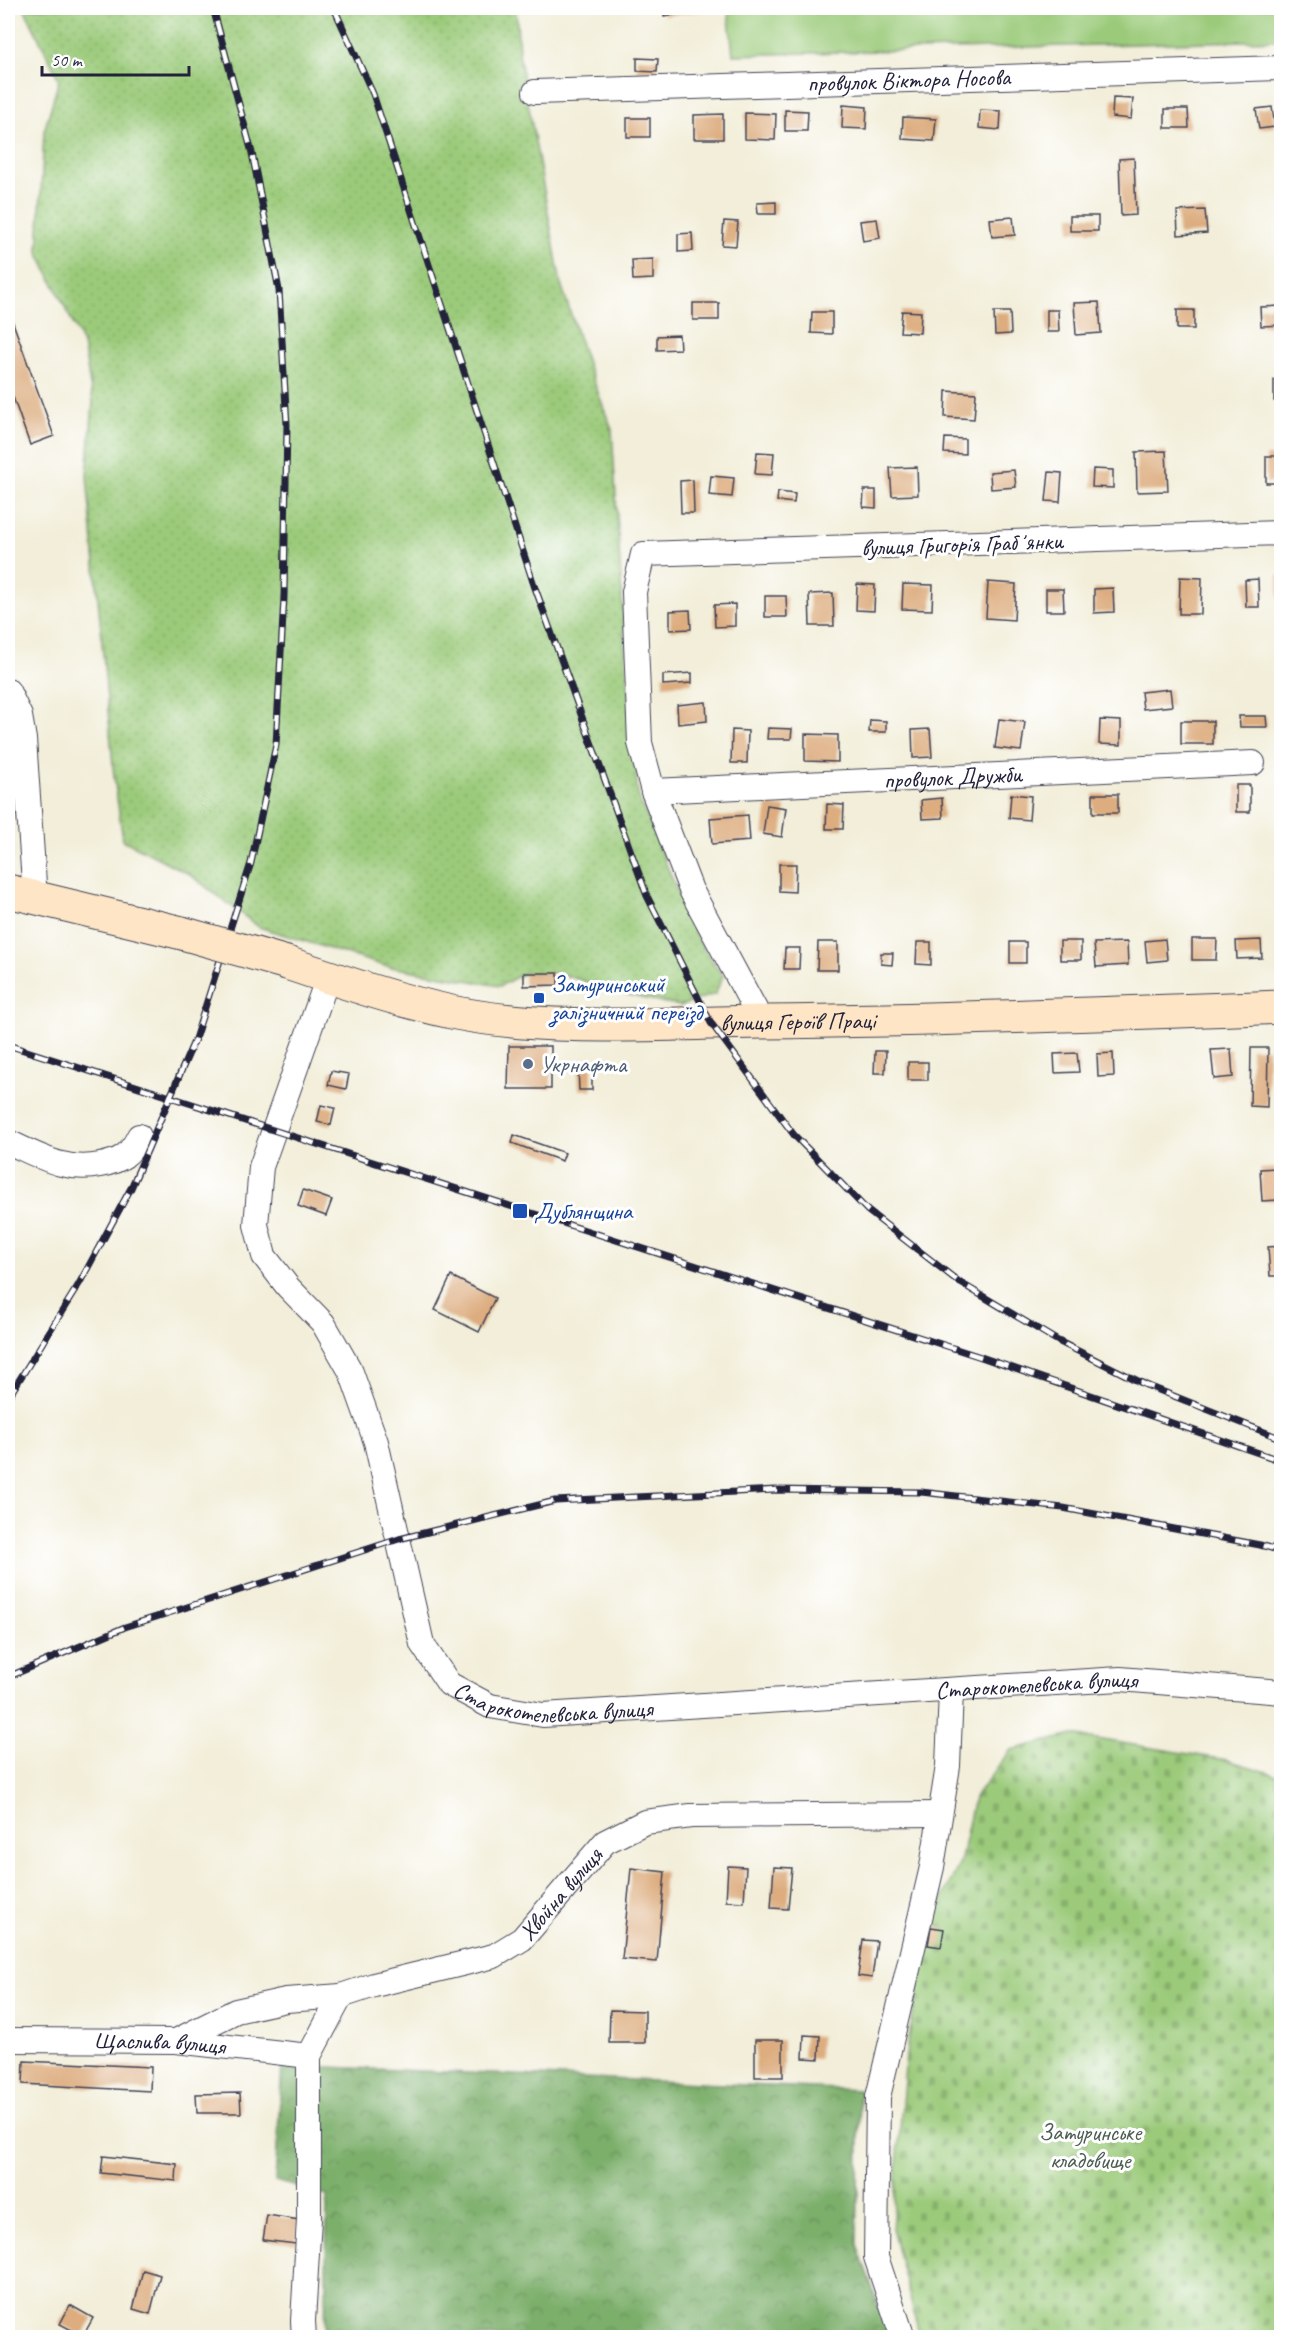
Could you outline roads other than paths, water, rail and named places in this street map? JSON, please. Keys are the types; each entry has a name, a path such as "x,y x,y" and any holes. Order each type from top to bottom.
{"main road":[{"name":"вулиця Героїв Праці","path":"21,894 182,933 287,963 396,998 458,1013 516,1020 592,1024 762,1022 1281,1007"}],"street":[{"name":"провулок Віктора Носова","path":"535,92 1281,68"},
{"name":"вулиця Григорія Грабʼянки","path":"653,791 640,743 634,592 643,554 1281,533"},
{"path":"8,691 20,716 24,739 21,894"},
{"name":"провулок Дружби","path":"653,791 1253,763"},
{"path":"653,791 691,891 762,1022"},
{"name":"Старокотелевська вулиця","path":"328,977 261,1167 256,1225 264,1256 288,1287 323,1323 351,1372 376,1442 422,1644 449,1684 490,1706 543,1715 1120,1679 1281,1692"},
{"path":"8,1142 61,1166 84,1168 124,1158 132,1150 139,1136"},
{"path":"903,2337 876,2258 878,2097 932,1867 948,1766 951,1691"},
{"name":"Хвойна вулиця","path":"176,2041 236,2011 286,2000 341,1996 374,1985 494,1956 522,1939 605,1842 645,1822 691,1816 940,1814"},
{"path":"304,2337 309,2219 309,2056 341,1996"},
{"name":"Щаслива вулиця","path":"8,2040 176,2041 309,2056"}],"railway":[{"path":"8,1398 79,1284 131,1188 195,1039 251,863 276,745 284,597 287,425 279,290 252,153 213,8"},
{"path":"334,8 373,94 534,585 647,896 711,1023 794,1135 868,1211 959,1282 1058,1341 1146,1385 1282,1439"},
{"path":"8,1045 981,1357 1282,1461"},
{"path":"8,1677 125,1627 399,1539 555,1501 776,1490 921,1492 1063,1508 1282,1551"}],"place":[{"name":"Затуринський залізничний переїзд","path":"539,998"},
{"name":"Укрнафта","path":"528,1064"},
{"name":"Дублянщина","path":"520,1211"}],"park label":[{"name":"Затуринське кладовище","path":"1090,2146"}]}
